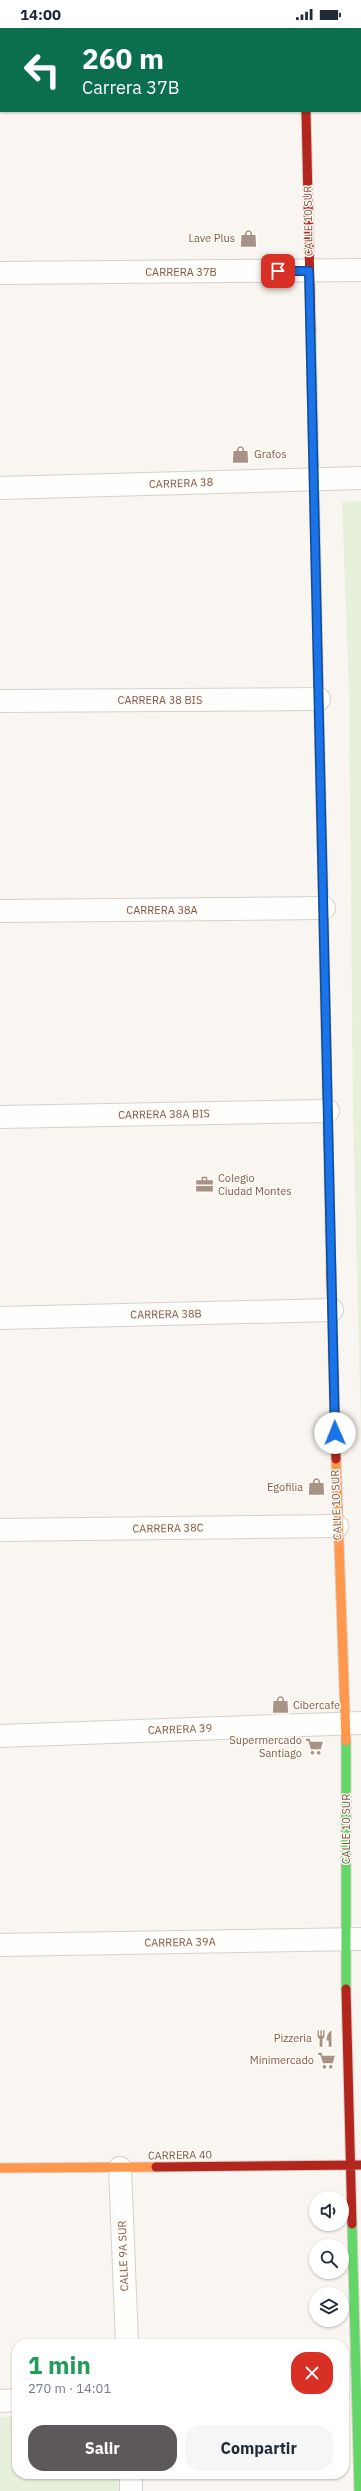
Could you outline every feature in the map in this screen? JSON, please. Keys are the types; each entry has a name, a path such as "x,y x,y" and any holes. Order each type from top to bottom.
{"street":[{"name":"CALLE 10 SUR","path":"306,112 337,1526 354,1723 353,1939 359,2491"},
{"name":"CARRERA 37B","path":"0,273 361,270"},
{"name":"CARRERA 38","path":"0,488 361,478"},
{"name":"CARRERA 38 BIS","path":"0,701 319,699"},
{"name":"CARRERA 38A","path":"0,911 324,908"},
{"name":"CARRERA 38A BIS","path":"0,1117 328,1111"},
{"name":"CARRERA 38B","path":"0,1318 332,1310"},
{"name":"CARRERA 38C","path":"0,1530 337,1526"},
{"name":"CARRERA 39","path":"0,1736 354,1723"},
{"name":"CARRERA 39A","path":"0,1945 353,1939"},
{"name":"CARRERA 40","path":"0,2168 356,2166"},
{"name":"CALLE 9A SUR","path":"120,2168 126,2339"},
{"path":"0,2401 12,2400"},
{"path":"131,2479 131,2491"}],"green space":[{"path":"361,501 361,1434 353,1107 349,691 342,502"},
{"path":"12,2416 12,2479 118,2479 119,2491 0,2491 0,2417"}],"traffic: fast":[{"path":"311,330 319,716"},
{"path":"323,891 331,1273"},
{"path":"346,1741 346,1989"},
{"path":"352,2224 359,2491"}],"traffic: slow":[{"path":"319,716 323,891"},
{"path":"336,1459 346,1741"},
{"path":"0,2168 156,2167"}],"traffic: jam":[{"path":"306,112 311,330"},
{"path":"331,1273 336,1459"},
{"path":"346,1989 352,2224"},
{"path":"156,2167 361,2165"}],"place":[{"name":"Lave Plus","path":"248,238"},
{"name":"Grafos","path":"241,454"},
{"name":"Colegio Ciudad Montes","path":"205,1184"},
{"name":"Egofilia","path":"316,1487"},
{"name":"Cibercafe","path":"280,1705"},
{"name":"Supermercado Santiago","path":"315,1746"},
{"name":"Pizzeria","path":"325,2038"},
{"name":"Minimercado","path":"327,2060"}],"route":[{"path":"278,271 309,271 317,574 335,1433"}]}
